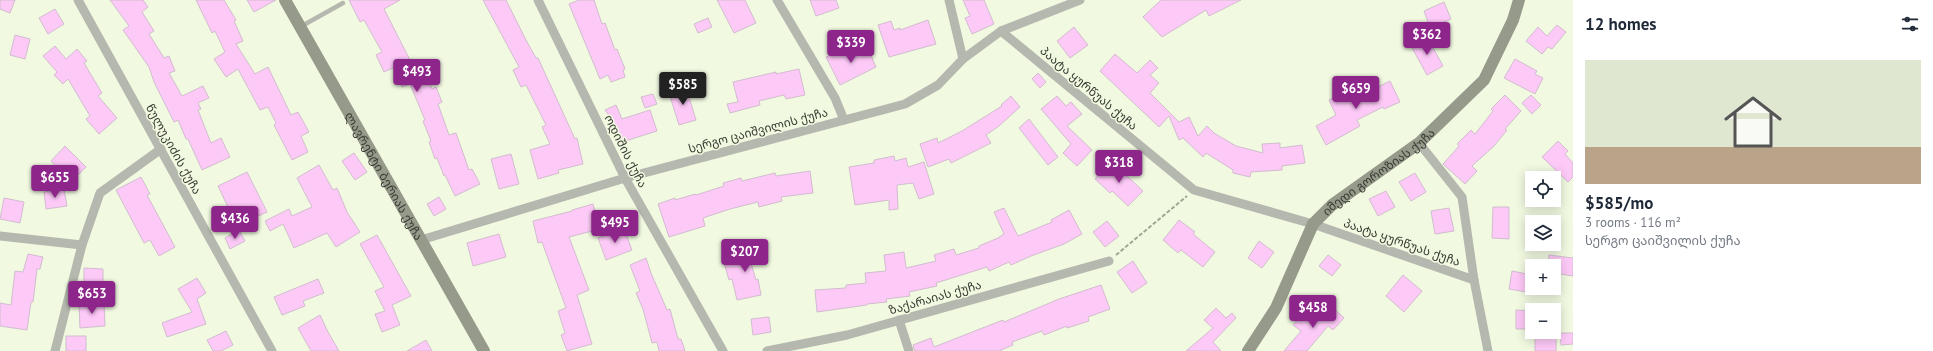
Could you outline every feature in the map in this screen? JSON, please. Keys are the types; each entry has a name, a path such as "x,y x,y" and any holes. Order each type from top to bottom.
{"street":[{"name":"წულუკიძის ქუჩა","path":"78,0 272,351"},
{"name":"ლავრენტი ბერიას ქუჩა","path":"285,0 484,351"},
{"name":"ოდიშის ქუჩა","path":"538,0 625,178 723,351"},
{"path":"777,0 835,98 844,120"},
{"path":"950,0 963,60"},
{"name":"სერგო ცაიშვილის ქუჩა","path":"421,240 625,178 905,104 938,85 963,60 1001,31 1080,0"},
{"name":"იმედი გოროზიას ქუჩა","path":"1248,351 1276,308 1313,224 1332,205 1419,143 1484,80 1513,20 1519,0"},
{"name":"პაატა ყურწუას ქუჩა","path":"1001,31 1194,190 1313,224 1474,280"},
{"name":"პაატა ყურწუას ქუჩა","path":"1419,143 1462,197 1474,280 1488,351"},
{"path":"55,351 82,245 100,193 161,149"},
{"path":"0,236 82,245"},
{"name":"ზაქარაიას ქუჩა","path":"767,351 847,335 1109,261"},
{"path":"899,320 909,351"}],"lane":[{"path":"300,27 343,3"}],"path":[{"path":"1109,261 1194,190"}],"building":[{"path":"0,0 15,0 10,13 0,9"},
{"path":"110,0 143,0 148,7 142,12 154,31 149,34 164,58 169,56 175,71 169,73 182,96 203,86 209,98 198,103 201,109 198,110 211,143 221,138 230,157 202,170 178,120 174,122 154,82 149,67 123,30 129,26"},
{"path":"196,0 224,0 236,20 234,21 243,41 236,44 255,74 268,67 291,115 298,112 309,132 301,136 308,152 292,160 274,125 276,123 268,107 260,110 238,69 226,77 214,59 225,52 215,31 212,33"},
{"path":"247,0 276,0 254,12"},
{"path":"349,0 400,0 384,9 412,64 419,61 432,89 436,87 442,102 438,104 449,135 456,133 469,170 472,169 480,184 455,196 445,175 444,176 437,158 435,159 429,142 431,141 423,121 425,120 410,84 402,87 393,68 384,72 376,55 382,52 364,20 360,22"},
{"path":"483,0 506,0 526,40 536,58 538,58 575,139 577,138 583,164 558,170 559,173 538,179 530,150 550,144 542,127 546,125 526,85 521,87 513,70 519,67"},
{"path":"579,0 594,0 602,24 605,23 615,50 617,49 625,69 623,70 625,77 611,82 608,75 600,79 569,4"},
{"path":"717,0 745,0 756,23 734,33"},
{"path":"810,0 836,0 839,8 816,16"},
{"path":"963,0 984,0 994,24 972,34 965,18 970,16"},
{"path":"1161,0 1241,0 1209,16 1206,10 1162,37 1143,17"},
{"path":"1444,2 1451,19 1430,28 1424,11"},
{"path":"55,9 64,24 48,34 39,18"},
{"path":"708,18 712,27 698,33 694,24"},
{"path":"928,20 936,44 889,57 878,25 891,21 894,30 900,28 900,30"},
{"path":"1557,25 1566,32 1552,49 1548,47 1542,54 1526,41 1538,27 1547,36"},
{"path":"1074,27 1088,45 1070,58 1057,41"},
{"path":"15,35 30,39 25,59 10,55"},
{"path":"1427,37 1443,66 1427,75 1411,46"},
{"path":"55,46 66,59 77,49 87,61 84,63 102,93 98,96 117,118 99,134 86,119 90,116 68,79 63,84 54,75 57,72 43,56"},
{"path":"867,46 876,67 840,85 826,57 842,50 845,55"},
{"path":"1115,54 1137,73 1150,60 1158,68 1150,75 1159,83 1150,93 1179,122 1189,117 1198,136 1207,126 1214,133 1236,146 1263,153 1262,144 1280,143 1280,148 1302,145 1305,163 1282,166 1282,170 1251,172 1250,177 1233,173 1233,170 1206,153 1203,157 1183,138 1179,140 1169,116 1159,127 1100,71"},
{"path":"1515,59 1537,71 1535,74 1543,78 1535,94 1504,78"},
{"path":"799,69 805,95 786,99 784,95 759,101 760,105 730,113 727,104 738,102 733,82 776,72 776,74"},
{"path":"1038,73 1046,82 1040,88 1032,79"},
{"path":"1390,81 1400,102 1384,109 1383,107 1357,120 1360,126 1326,145 1316,126 1336,115 1329,100 1346,92 1347,96 1367,86 1370,91"},
{"path":"686,87 696,120 679,125 669,93"},
{"path":"653,94 657,104 645,108 641,97"},
{"path":"1505,95 1521,111 1505,129 1507,130 1494,146 1472,166 1477,171 1465,184 1443,164 1459,146 1457,144 1471,130 1475,134 1493,111 1491,109"},
{"path":"1531,95 1541,105 1532,114 1522,103"},
{"path":"1011,96 1020,107 999,126 986,135 991,143 951,163 949,159 928,167 920,144 937,138 938,143 962,131 1002,106 1001,105"},
{"path":"1057,96 1066,106 1071,102 1082,114 1067,126 1092,150 1077,166 1063,153 1071,144 1041,109"},
{"path":"616,105 622,119 650,110 657,131 619,143 611,118 605,110"},
{"path":"1029,119 1058,157 1048,165 1019,128"},
{"path":"1558,141 1568,151 1565,154 1573,163 1573,177 1568,182 1561,175 1561,171 1557,171 1542,157"},
{"path":"65,146 86,167 71,182 51,161"},
{"path":"354,153 367,172 355,180 342,161"},
{"path":"511,154 519,184 499,189 491,159"},
{"path":"894,156 895,161 906,158 908,167 924,162 934,194 919,199 913,183 897,185 898,209 889,210 889,200 855,205 849,167 874,163 874,160"},
{"path":"1111,161 1143,191 1128,206 1112,191 1110,193 1095,179"},
{"path":"319,165 333,190 337,188 347,212 360,232 336,247 327,233 294,248 283,224 270,231 265,221 289,209 292,216 312,207 297,178"},
{"path":"810,171 813,193 781,197 782,201 759,207 758,202 730,209 703,218 705,226 669,237 658,204 675,198 675,200 695,194 696,195 724,186 723,183 741,178 742,181 775,173 776,176"},
{"path":"247,172 267,212 237,226 218,186"},
{"path":"1415,173 1426,192 1411,201 1399,182"},
{"path":"141,177 150,194 147,195 175,247 159,256 150,240 144,243 116,190"},
{"path":"64,189 67,206 46,209 44,192"},
{"path":"1386,191 1395,207 1378,216 1369,199"},
{"path":"439,197 446,209 434,216 427,204"},
{"path":"4,198 24,202 20,223 0,219"},
{"path":"593,204 600,229 569,237 589,290 577,295 592,344 567,351 561,335 565,333 558,311 566,308 542,242 538,243 533,221"},
{"path":"1493,207 1509,207 1509,239 1492,238"},
{"path":"1004,208 1018,236 1052,222 1051,220 1069,210 1082,234 1064,244 1011,265 1009,262 989,271 987,267 936,283 937,286 909,292 910,296 886,299 887,302 817,312 815,290 846,288 846,285 866,283 865,273 886,271 884,255 904,252 906,268 936,261 934,255 954,249 956,255 979,248 979,246 998,238 1004,234 994,212"},
{"path":"1449,208 1454,231 1435,234 1431,211"},
{"path":"1179,220 1195,232 1193,234 1215,252 1203,267 1181,250 1178,253 1163,240"},
{"path":"1107,221 1119,236 1105,247 1093,232"},
{"path":"624,229 632,250 606,260 598,238"},
{"path":"239,230 245,241 230,249 225,238"},
{"path":"499,234 506,257 473,266 467,243"},
{"path":"377,235 411,296 392,305 400,325 382,332 375,314 385,311 375,291 384,287 360,244"},
{"path":"1259,241 1274,252 1262,268 1248,258"},
{"path":"765,248 768,258 751,263 756,280 758,279 761,295 737,300 732,279 729,280 723,259"},
{"path":"28,254 43,257 40,269 37,269 33,302 31,302 27,330 0,326 0,303 11,305 15,271 23,272"},
{"path":"1328,255 1341,265 1332,276 1319,266"},
{"path":"1549,255 1573,258 1573,276 1561,274 1561,259 1549,259"},
{"path":"646,258 667,310 670,309 678,339 681,339 685,351 659,351 657,342 652,343 643,309 636,293 640,291 630,265"},
{"path":"1133,261 1147,283 1132,293 1117,272"},
{"path":"84,268 103,269 103,287 84,287"},
{"path":"1512,271 1525,274 1525,292 1509,289"},
{"path":"1403,275 1422,291 1404,312 1386,296"},
{"path":"197,278 206,293 197,299 206,324 167,337 162,323 192,312 178,289"},
{"path":"318,279 324,293 303,301 305,306 282,315 274,297"},
{"path":"1101,285 1110,309 1088,317 1089,321 1067,328 1067,326 1044,335 1042,331 1012,342 1013,345 999,351 915,351 913,345 931,338 934,347 1003,320 1004,322 1059,299"},
{"path":"104,303 105,326 80,328 79,304"},
{"path":"1330,305 1344,318 1333,330 1328,326 1307,351 1284,351 1301,331 1293,325 1304,312 1315,321"},
{"path":"1216,308 1226,318 1232,313 1236,318 1213,342 1221,351 1186,351 1213,328 1204,320"},
{"path":"1516,310 1525,311 1525,329 1516,329"},
{"path":"320,315 339,351 311,351 298,328"},
{"path":"769,317 771,332 753,335 751,319"},
{"path":"226,331 233,345 221,351 213,351 207,340"},
{"path":"1561,333 1573,333 1573,344 1561,345"},
{"path":"66,336 86,336 86,351 66,351"},
{"path":"1535,339 1556,339 1556,351 1535,351"},
{"path":"426,340 432,351 407,351"}]}
